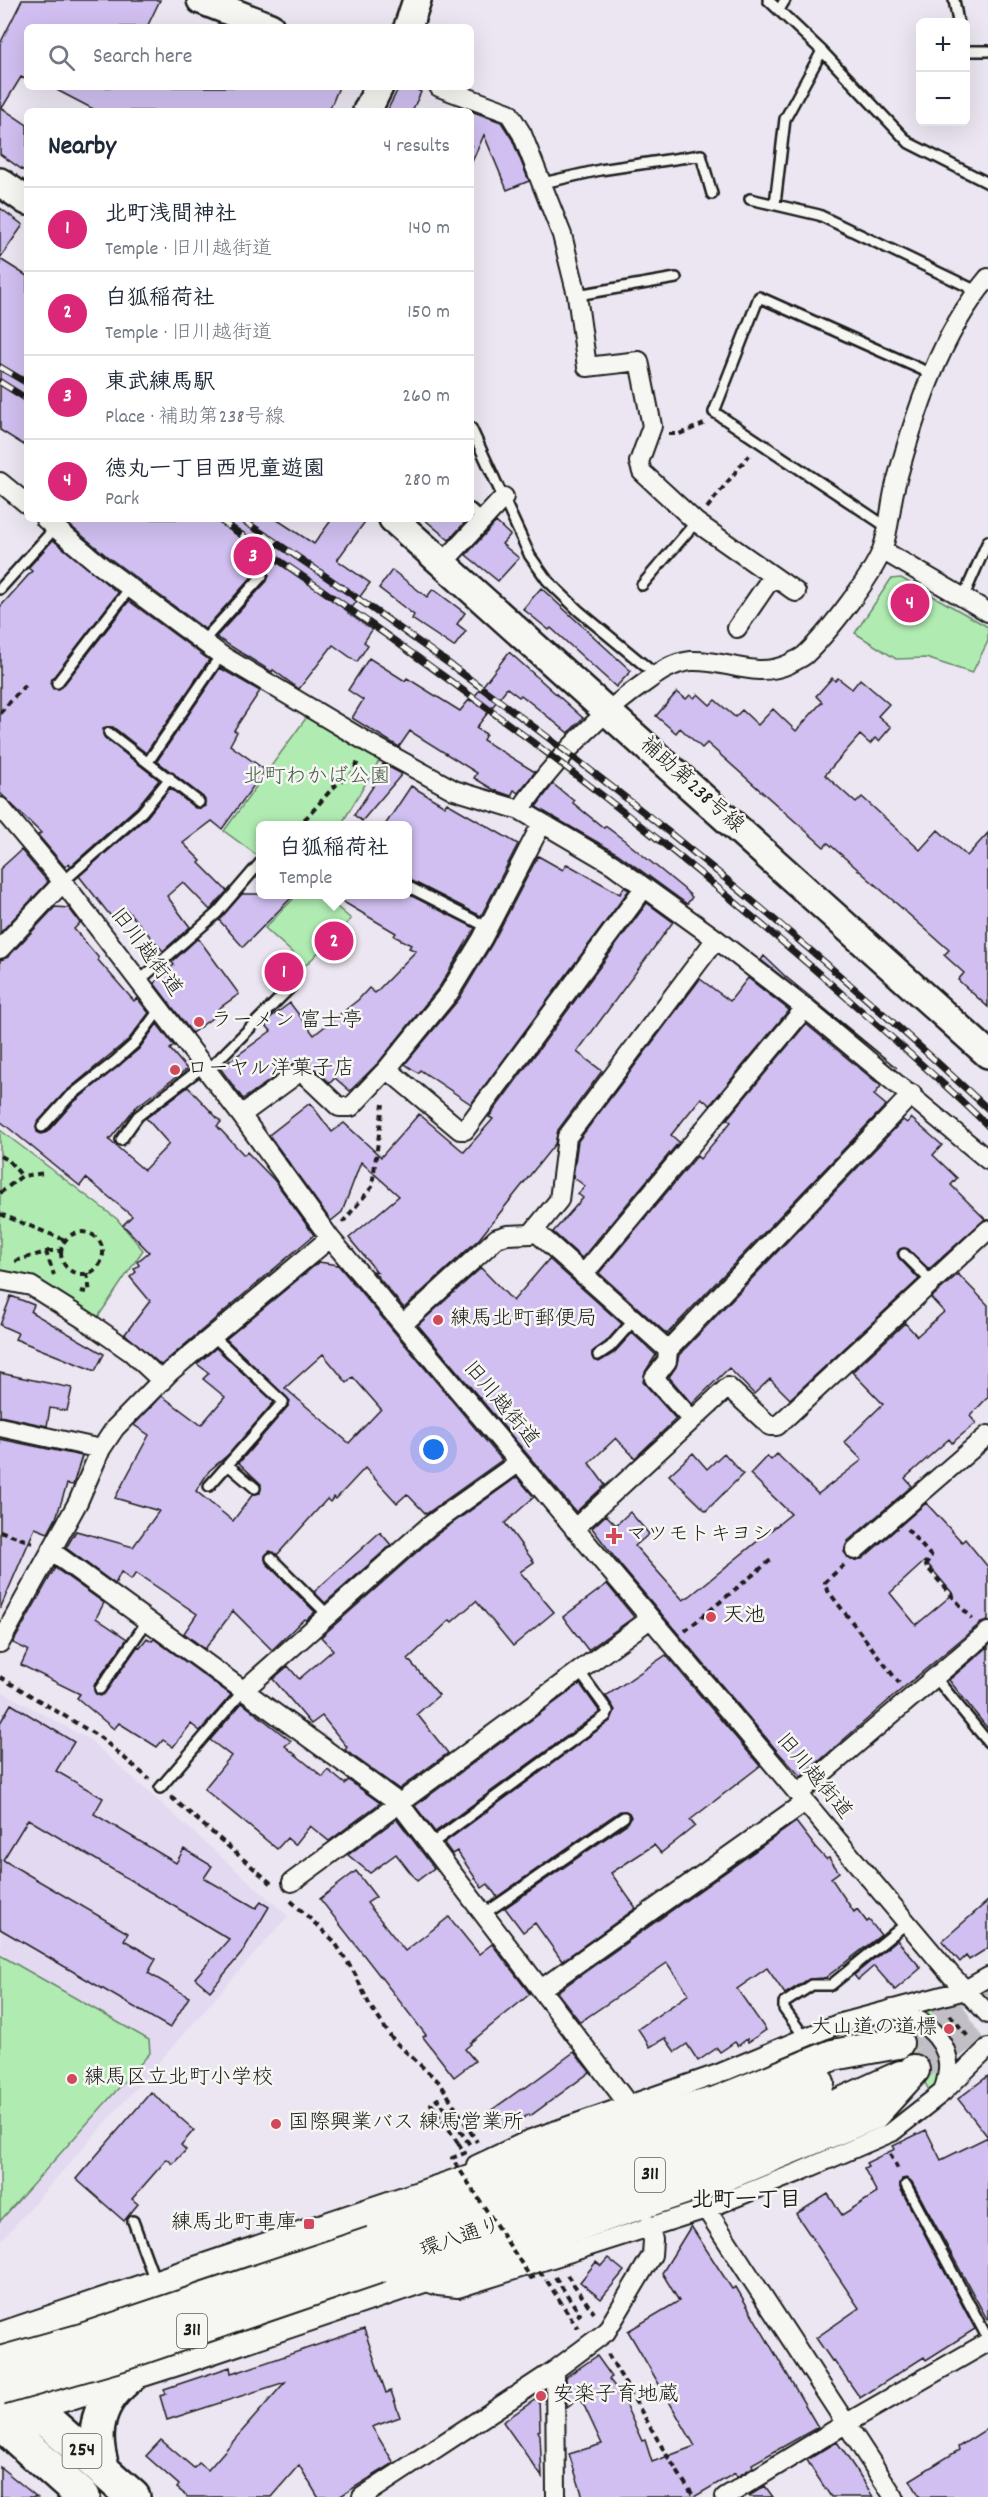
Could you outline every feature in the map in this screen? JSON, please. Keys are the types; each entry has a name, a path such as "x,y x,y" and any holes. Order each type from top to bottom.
{"highway":[{"path":"103,2470 97,2445 97,2430 103,2405 115,2387 131,2375"},
{"name":"254","path":"0,2382 15,2410 103,2470 133,2497"},
{"name":"254","path":"0,2423 83,2497"}],"main road":[{"name":"環八通り","path":"0,2361 82,2339 729,2120 824,2081 898,2043"},
{"name":"環八通り","path":"0,2390 126,2354 375,2241 740,2145 836,2106 914,2070 874,2114 841,2128 726,2175 419,2279"},
{"path":"0,2338 156,2286 375,2241"},
{"path":"15,2410 131,2375 419,2279"},
{"path":"156,2286 180,2359"}],"street":[{"path":"201,0 262,24"},
{"path":"409,24 417,0"},
{"path":"368,108 378,90"},
{"path":"447,90 509,113 522,134 562,235 577,295 587,367 639,362 652,426 639,462 642,472 696,522 796,592"},
{"path":"0,182 24,199"},
{"path":"520,810 545,774 566,750 607,711 670,666 692,661 754,670 776,669 803,657 838,618 882,550 904,456 932,374 983,284"},
{"path":"0,482 24,502"},
{"path":"477,514 504,497"},
{"name":"補助第238号線","path":"396,522 987,1050"},
{"path":"443,563 471,522"},
{"path":"50,524 130,588 220,655 363,740 454,790 520,810 612,864 716,939 805,1008 912,1094 988,1160"},
{"path":"882,550 988,612"},
{"path":"736,628 772,577"},
{"name":"旧川越街道","path":"0,807 63,882 242,1115 330,1238 801,1798 988,2014"},
{"path":"242,1115 302,1071 339,1107 348,1108 387,1069 449,993 488,927 542,823"},
{"path":"0,949 63,882"},
{"path":"387,1069 460,1130 465,1130 644,888"},
{"path":"403,1324 497,1238 507,1235 528,1235 535,1231 560,1197 567,1137 716,939"},
{"path":"583,1275 805,1008"},
{"path":"692,1420 654,1378 667,1361 668,1350 912,1094"},
{"path":"574,1529 728,1387 770,1426 777,1426 988,1230"},
{"path":"535,1231 668,1350"},
{"path":"0,1643 78,1502 101,1449 115,1428 162,1381 330,1238"},
{"path":"0,1280 31,1286 131,1352 162,1381"},
{"path":"0,1427 101,1449"},
{"path":"855,1550 988,1435"},
{"path":"245,1689 429,1526 518,1463"},
{"path":"51,1551 245,1689 399,1803 628,2104"},
{"path":"292,1882 650,1619"},
{"path":"541,1989 801,1798 910,1698 987,1633"},
{"path":"375,2241 531,2139 718,2074 838,2024 965,1990 988,1977"},
{"path":"889,2009 912,2015 921,2021 943,2047 948,2061 948,2075 943,2092"},
{"path":"419,2279 438,2286 458,2288 649,2225 706,2209 892,2132 943,2092 980,2044"},
{"path":"706,2209 894,2497"},
{"path":"362,2497 555,2370 599,2337 610,2326 648,2265 652,2255 653,2240 649,2225"},
{"path":"735,2494 845,2424 988,2341"},
{"path":"555,2370 556,2497"}],"lane":[{"path":"768,0 822,51 909,143 988,183"},
{"path":"779,10 785,0"},
{"path":"954,0 957,18"},
{"path":"775,204 785,119 822,51"},
{"path":"970,51 988,51"},
{"path":"543,183 600,170 701,155 712,194"},
{"path":"750,199 819,216 983,284"},
{"path":"577,295 676,278"},
{"path":"887,527 714,412 759,297 932,374"},
{"path":"474,434 530,556 547,580 579,611 656,675"},
{"path":"642,585 696,522"},
{"path":"0,589 50,524"},
{"path":"963,598 988,541"},
{"path":"202,641 262,576"},
{"path":"57,683 130,588"},
{"path":"148,762 220,655"},
{"path":"109,733 199,802"},
{"path":"63,882 142,812 170,778"},
{"path":"139,981 217,913 256,869"},
{"path":"412,888 488,927"},
{"path":"120,1140 138,1116 206,1068 291,987"},
{"path":"42,1127 68,1098 134,1044 160,1010"},
{"path":"904,1254 932,1282"},
{"path":"598,1355 610,1347 633,1320"},
{"path":"209,1486 283,1402 213,1336"},
{"path":"228,1466 255,1488"},
{"path":"271,1558 329,1616"},
{"path":"100,1689 148,1620"},
{"path":"431,1844 606,1716 608,1711 579,1671"},
{"path":"934,1677 988,1742"},
{"path":"160,1788 245,1689"},
{"path":"483,1914 624,1817"},
{"path":"806,2039 784,2009 784,2003 812,1985 831,1984 907,1923"},
{"path":"906,2185 988,2341"},
{"path":"133,2221 156,2286"}],"path":[{"path":"650,430 663,435 678,434 698,428 717,415"},
{"path":"696,522 759,443"},
{"path":"0,713 28,682"},
{"path":"301,821 317,809 342,778 355,771 363,740"},
{"path":"330,1238 372,1186 387,1069"},
{"path":"0,1156 9,1161 22,1176"},
{"path":"0,1193 22,1176 45,1173"},
{"path":"0,1214 66,1240"},
{"path":"77,1232 93,1235 102,1249 99,1264 87,1273 72,1272 62,1259 61,1251 66,1240 77,1232"},
{"path":"46,1251 61,1251"},
{"path":"895,1515 931,1556 926,1566 987,1633"},
{"path":"0,1531 51,1551"},
{"path":"855,1550 855,1555 825,1582 825,1587 910,1698"},
{"path":"670,1643 772,1559"},
{"path":"334,1941 369,2004 393,2040 440,2083 477,2143"},
{"path":"943,2007 980,2044"},
{"path":"470,2145 438,2098 431,2104 465,2153 452,2157 531,2278 541,2273 577,2327 579,2326"},
{"path":"887,2148 906,2185"},
{"path":"563,2269 595,2315"},
{"path":"557,2279 580,2314 572,2320"},
{"path":"599,2337 666,2454 694,2497"}],"shaded area":[{"name":"練馬区立北町小学校","path":"1,1691 90,1740 288,1916 0,2242"}],"green space":[{"path":"901,578 988,627 988,641 972,673 926,658 896,659 855,633 891,579"},
{"name":"北町わかば公園","path":"309,714 382,756 343,821 256,821 256,855 224,831"},
{"path":"293,899 328,899 351,919 306,965 265,928"},
{"path":"0,1130 117,1219 143,1250 98,1317 34,1277 0,1270"},
{"path":"0,1955 149,2040 150,2053 0,2221"},
{"path":"933,2009 948,2026 945,2029 949,2033 952,2031 968,2049 963,2053 926,2011"},
{"path":"896,2017 914,2024 928,2038 933,2047 940,2066 936,2084 930,2092 889,2018"}],"building":[{"path":"22,0 160,0 148,24 24,24 24,78 21,77 2,108 24,123 24,171 0,154 0,44"},
{"path":"57,90 338,90 330,108 91,108"},
{"path":"398,90 421,92 413,108 388,108"},
{"path":"474,112 501,122 512,139 529,181 507,190 484,135 474,157"},
{"path":"0,208 23,225 0,258"},
{"path":"0,259 24,274 24,445 0,430"},
{"path":"281,522 314,544 330,522 365,522 337,560 370,583 348,613 372,630 364,642 368,645 357,662 333,645 299,689 273,670 272,672 216,637 267,581 269,575 266,571 257,571 205,629 108,557 67,523"},
{"path":"428,522 465,522 449,540"},
{"path":"496,522 510,535 502,544 519,558 498,581 466,555"},
{"path":"53,540 118,593 52,679 53,689 62,687 129,601 209,660 146,753 113,727 103,729 105,738 159,780 137,807 71,866 69,863 65,867 38,835 41,833 0,793 0,607 32,571 28,568"},
{"path":"392,570 427,597 433,589 465,613 457,624 466,631 454,647 412,619 414,615 379,588"},
{"path":"541,588 631,671 616,687 551,628 549,630 523,609"},
{"path":"509,652 583,718 568,733 521,695 519,697 507,688 476,728 486,734 483,740 535,772 518,793 514,790 511,796 494,790 474,778 477,773 410,731 399,747 352,718 363,700 348,690 369,658 405,681 407,678 460,711 469,700 471,701"},
{"path":"220,668 260,691 234,730 237,732 230,745 265,770 222,829 212,821 183,843 227,891 210,910 183,882 167,896 190,927 163,951 126,909 113,919 79,876 147,817 170,788 195,808 205,806 203,797 157,761"},
{"path":"832,678 835,681 838,678 852,689 860,679 889,704 878,716 891,727 879,741 875,738 870,744 860,735 825,775 856,803 862,797 920,850 938,830 967,856 988,833 988,1007 958,980 964,973 944,955 949,950 828,843 824,847 707,743 702,748 680,728 676,733 656,716 677,692 686,699 690,695 694,698 698,694 710,705 715,700 735,717 742,710 758,725 773,709 796,731 822,702 816,696"},
{"path":"383,764 402,774 362,821 354,815 376,782 373,780"},
{"path":"553,784 604,828 605,826 624,840 684,889 692,897 687,904 618,854 536,807"},
{"path":"411,786 445,806 447,803 518,844 481,916 412,881 412,821 388,821"},
{"path":"21,850 48,882 0,933 0,869"},
{"path":"538,856 563,870 567,864 620,894 624,887 629,890 471,1104 420,1070 418,1073 405,1064 459,999 492,944"},
{"path":"242,894 256,894 256,899 290,899 243,947 219,920"},
{"path":"412,896 475,928 440,986 379,1062 350,1091 335,1078 330,1083 308,1063 300,1060 243,1099 220,1068 271,1031 264,1023 290,1003 314,1035 358,1000 369,988 375,993 416,951 409,948 411,945 394,936 396,933 338,899 412,899"},
{"path":"647,903 673,922 577,1052 602,1071 558,1130 555,1144 479,1239 404,1308 349,1238 399,1196 361,1162 342,1212 331,1221 269,1135 310,1103 332,1132 344,1123 381,1157 419,1114 464,1152 493,1119 489,1117"},
{"path":"55,907 69,908 80,923 74,929 134,1001 137,998 149,1013 129,1039 63,1094 37,1123 37,1132 41,1134 47,1132 73,1103 139,1049 157,1024 174,1046 170,1049 187,1069 136,1107 109,1140 144,1170 169,1144 146,1118 188,1087 221,1122 217,1126 244,1155 247,1152 275,1181 314,1235 161,1365 125,1334 150,1301 130,1277 136,1272 134,1269 139,1265 137,1262 149,1252 123,1225 132,1216 86,1178 80,1186 0,1121 0,960 8,957"},
{"path":"198,938 239,994 214,1012 216,1015 192,1033 154,983 174,965 172,962"},
{"path":"764,956 786,977 897,1068 761,960"},
{"path":"287,958 299,971 281,987 269,974"},
{"path":"748,978 789,1010 710,1105 701,1098 671,1135 679,1142 582,1258 553,1232 583,1198 578,1194 585,1186 573,1177 578,1141 700,979 730,1001"},
{"path":"806,1024 881,1086 874,1095 886,1105 667,1334 599,1273 697,1156 700,1159 731,1122 727,1119"},
{"path":"911,1118 942,1145 933,1155 957,1178 951,1185 985,1219 929,1269 908,1249 900,1249 897,1253 899,1258 919,1279 790,1399 770,1379 754,1394 729,1368 692,1404 669,1377 676,1367 679,1355 903,1120 907,1123"},
{"path":"549,1259 622,1324 606,1342 592,1352 593,1359 599,1362 614,1353 632,1333 656,1355 645,1372 643,1382 676,1419 635,1458 616,1438 589,1463 605,1485 576,1512 418,1325 481,1268 513,1301"},
{"path":"319,1262 338,1265 502,1460 426,1514 407,1494 397,1503 365,1468 336,1499 334,1497 330,1502 327,1499 277,1555 270,1551 265,1556 266,1563 315,1612 306,1620 304,1619 272,1650 233,1611 205,1649 184,1633 197,1614 136,1573 131,1580 121,1572 115,1584 66,1548 76,1531 133,1547 159,1511 115,1498 149,1435 134,1425 162,1396 201,1425 225,1397 203,1379 209,1373 197,1364 216,1348 274,1402 229,1454 209,1471 196,1491 233,1521 253,1494 260,1493 261,1484 239,1463 290,1401 226,1339","holes":["323,1354 347,1383 353,1377 381,1409 349,1443 285,1388"]},
{"path":"958,1274 988,1305 988,1397 970,1416 976,1423 952,1443 949,1439 905,1478 912,1486 848,1541 844,1552 851,1560 862,1559 926,1503 962,1542 965,1539 988,1567 988,1621 981,1623 801,1777 621,1566 592,1528 606,1515 616,1525 630,1512 649,1534 635,1546 683,1600 690,1596 791,1514 750,1474 767,1456 771,1460 777,1454 818,1494 862,1460 844,1442 883,1404 852,1372 905,1323 917,1336 944,1312 931,1298","holes":["925,1561 953,1594 916,1625 890,1593"]},
{"path":"11,1296 34,1305 31,1312 104,1354 95,1371 15,1339 18,1333 0,1325"},
{"path":"0,1373 72,1388 67,1411 50,1408 47,1426 0,1416"},
{"path":"0,1439 82,1456 73,1485 67,1484 56,1518 48,1533 35,1528 0,1609"},
{"path":"693,1453 707,1469 724,1453 743,1474 706,1511 669,1475"},
{"path":"517,1477 534,1497 505,1523 534,1562 520,1572 554,1612 513,1646 476,1601 452,1622 450,1620 408,1659 439,1695 417,1714 448,1753 399,1789 345,1750 347,1747 322,1716 311,1724 273,1679 288,1666 299,1679 333,1650 321,1637 436,1535"},
{"path":"380,1532 391,1545 325,1603 314,1592"},
{"path":"55,1568 104,1603 96,1618 127,1639 94,1685 96,1694 100,1696 105,1693 138,1646 140,1647 147,1638 152,1641 154,1639 231,1695 200,1731 191,1724 173,1747 163,1740 157,1747 119,1723 114,1729 77,1698 80,1694 21,1665 28,1650 13,1643"},
{"path":"607,1584 634,1617 588,1650 563,1617"},
{"path":"988,1647 988,1729 949,1680"},
{"path":"666,1655 760,1766 690,1820 695,1826 661,1853 654,1845 611,1873 636,1908 562,1961 535,1923 523,1932 505,1908 628,1823 631,1817 629,1813 620,1811 497,1897 488,1884 482,1888 457,1851 452,1854 444,1843 610,1721 615,1710 606,1696"},
{"path":"580,1684 600,1712 435,1832 415,1806"},
{"path":"242,1703 291,1741 285,1746 323,1777 328,1770 345,1784 348,1780 380,1803 329,1841 310,1826 295,1845 287,1838 277,1849 204,1789 231,1756 210,1740"},
{"path":"11,1704 74,1742 56,1771 103,1798 94,1814 176,1863 184,1849 212,1866 204,1878 256,1908 261,1902 269,1907 241,1954 210,1991 195,1978 229,1939 28,1819 3,1860 128,1933 124,1940 156,1959 148,1973 189,1997 170,2028 0,1929 0,1723"},
{"path":"397,1819 434,1868 417,1881 396,1854 370,1873 348,1855"},
{"path":"796,1822 839,1872 831,1878 854,1912 857,1909 881,1935 825,1978 809,1979 785,1994 767,1968 737,1989 766,2030 738,2046 735,2042 720,2052 717,2048 698,2061 687,2044 675,2052 665,2038 650,2047 638,2029 689,1994 667,1963 580,2022 557,1992"},
{"path":"356,1871 376,1897 367,1903 405,1951 449,1917 479,1954 492,1944 530,1994 470,2043 465,2049 475,2061 454,2077 423,2037 426,2035 320,1899"},
{"path":"988,1901 988,1948 969,1960 966,1956 960,1962 942,1941"},
{"path":"897,1940 921,1968 895,1990 874,1966 858,1980 854,1975"},
{"path":"574,2052 590,2072 530,2116 529,2114 519,2121 515,2116 501,2127 489,2112"},
{"path":"988,2076 988,2137 958,2099"},
{"path":"151,2092 194,2130 181,2145 186,2150 173,2164 167,2159 132,2199 138,2204 124,2221 76,2179"},
{"path":"926,2130 941,2160 988,2137 988,2321 912,2182 907,2178 902,2179 900,2188 975,2329 926,2360 924,2357 860,2398 816,2338 859,2308 796,2214 828,2194 842,2215 877,2193 864,2168 868,2166 866,2163 895,2149 893,2146"},
{"path":"691,2226 732,2289 736,2287 818,2427 752,2464 753,2467 737,2477 735,2473 694,2497 583,2497 569,2454 602,2444 580,2397 567,2407 566,2377 597,2356 612,2377 609,2379 619,2392 617,2393 626,2406 642,2441 645,2440 652,2462 695,2446 628,2331 679,2301 662,2273"},
{"path":"608,2258 624,2271 601,2299 580,2282 596,2262 601,2266"},
{"path":"364,2329 386,2393 391,2391 400,2417 372,2427 394,2463 339,2497 318,2497 299,2465 271,2497 188,2497 177,2488 179,2485 146,2456 161,2440 194,2468 199,2463 208,2470 285,2382 167,2420 160,2396 166,2394 164,2389 230,2367 231,2373 238,2372"},
{"path":"539,2397 540,2430 538,2431 542,2477 503,2422"},
{"path":"988,2428 988,2497 920,2497 910,2480 959,2450 958,2447"},
{"path":"837,2442 873,2497 831,2497 813,2470 807,2460"},
{"path":"0,2467 37,2497 0,2497"},
{"path":"765,2486 773,2497 749,2496"}],"tunnel":[{"path":"898,2043 988,1989"},
{"path":"914,2070 988,2019"}],"railway":[{"path":"0,367 24,381"},
{"path":"0,382 24,397"},
{"path":"222,522 386,634 630,817 787,946 988,1126"},
{"path":"245,522 437,655 627,799 810,950 988,1109"}],"place":[{"name":"東武練馬駅","path":"253,556"},
{"name":"徳丸一丁目西児童遊園","path":"910,603"},
{"name":"白狐稲荷社","path":"334,941"},
{"name":"北町浅間神社","path":"284,972"},
{"name":"ラーメン 富士亭","path":"199,1022"},
{"name":"ローヤル洋菓子店","path":"175,1070"},
{"name":"練馬北町郵便局","path":"438,1320"},
{"name":"マツモトキヨシ","path":"614,1536"},
{"name":"天池","path":"711,1617"},
{"name":"大山道の道標","path":"949,2029"},
{"name":"練馬区立北町小学校","path":"72,2079"},
{"name":"国際興業バス 練馬営業所","path":"276,2124"},
{"name":"練馬北町車庫","path":"309,2224"},
{"name":"安楽子育地蔵","path":"541,2396"}],"district":[{"name":"北町一丁目","path":"746,2201"}]}
